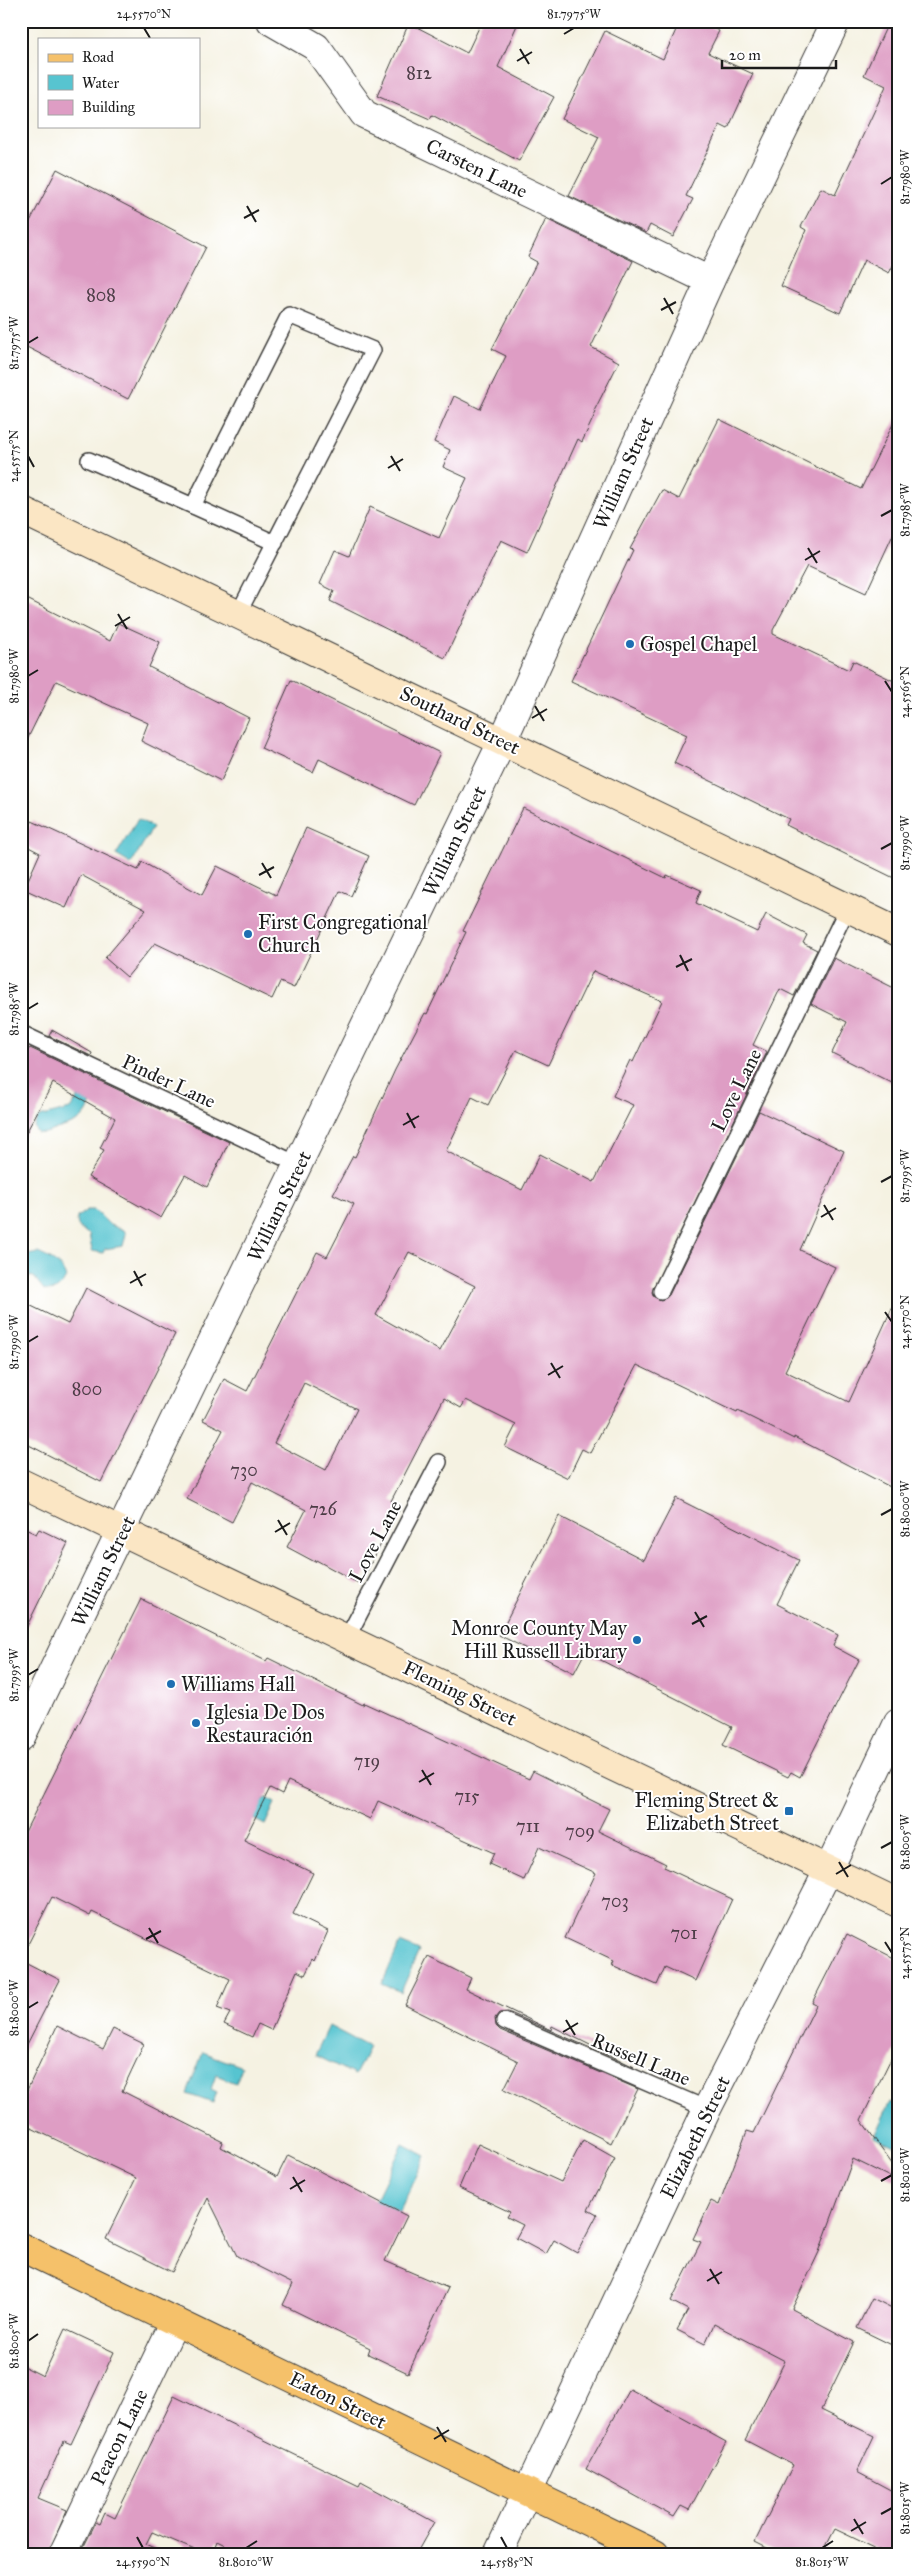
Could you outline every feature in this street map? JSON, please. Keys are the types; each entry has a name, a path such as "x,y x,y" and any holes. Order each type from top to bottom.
{"main road":[{"name":"Eaton Street","path":"21,2247 655,2554"}],"street":[{"name":"Carsten Lane","path":"271,21 316,47 364,114 710,281"},
{"name":"William Street","path":"21,1737 123,1531 503,740 710,281 836,21"},
{"name":"Southard Street","path":"21,510 503,740 898,932"},
{"name":"Fleming Street","path":"21,1483 898,1904"},
{"name":"Elizabeth Street","path":"498,2554 707,2109 828,1870 898,1723"},
{"name":"Peacon Lane","path":"63,2554 175,2321"}],"lane":[{"path":"193,506 289,315 373,350 238,614"},
{"path":"89,460 275,543"},
{"name":"Love Lane","path":"661,1291 848,907"},
{"name":"Pinder Lane","path":"21,1033 299,1165"},
{"name":"Love Lane","path":"347,1638 440,1462"},
{"name":"Russell Lane","path":"504,2021 707,2109"}],"water":[{"path":"138,819 153,827 131,864 116,855"},
{"path":"81,1093 93,1096 82,1118 73,1124 49,1132 37,1133 34,1126 39,1117 70,1109"},
{"path":"87,1210 95,1210 110,1225 124,1230 126,1234 123,1246 105,1249 103,1253 92,1251 89,1234 80,1228 77,1221 77,1217"},
{"path":"38,1253 55,1262 64,1272 66,1277 55,1290 44,1290 34,1277 21,1274 22,1256"},
{"path":"205,1794 263,1801 266,1798 275,1803 265,1825"},
{"path":"400,1943 419,1951 401,1992 382,1984"},
{"path":"329,2026 369,2047 355,2075 315,2055"},
{"path":"203,2052 242,2067 236,2083 216,2075 211,2089 217,2092 213,2103 187,2094"},
{"path":"890,2102 898,2105 898,2148 874,2136"},
{"path":"403,2144 426,2156 399,2212 375,2201"}],"building":[{"path":"482,21 519,21 498,67 554,97 519,161 432,115 430,119 377,96 409,23 467,53"},
{"path":"680,21 698,21 719,31 708,53 753,74 728,129 720,125 686,196 693,199 673,237 650,225 646,233 569,196 599,137 562,119 605,31 663,59"},
{"path":"889,21 898,21 898,256 889,273 864,260 840,313 781,286 806,230 801,227 821,188 835,195 886,86 864,75"},
{"path":"57,169 206,247 128,399 21,344 21,239"},
{"path":"546,219 633,261 591,347 619,362 594,411 596,412 582,442 578,439 527,552 501,540 445,658 330,601 334,591 320,584 335,550 349,556 370,507 439,538 467,478 443,467 450,450 434,442 454,396 480,409 506,356 492,349 537,262 528,257"},
{"path":"898,414 898,524 866,593 807,566 773,630 773,634 849,670 853,661 898,683 898,880 786,825 789,819 674,763 687,735 571,681 633,550 630,549 662,490 679,499 719,419 861,489"},
{"path":"21,596 110,641 118,623 160,642 149,667 249,718 221,781 141,741 148,723 56,681 21,752"},
{"path":"291,680 440,753 414,805 319,759 313,772 261,748"},
{"path":"523,808 666,878 667,875 701,890 696,903 757,932 766,914 807,935 803,943 817,950 794,996 780,989 753,1045 767,1052 652,1292 654,1297 661,1300 669,1295 759,1111 844,1151 800,1250 835,1267 785,1371 849,1402 898,1295 898,1491 794,1437 794,1439 637,1365 590,1453 582,1449 568,1478 505,1447 516,1425 466,1400 461,1408 444,1398 391,1501 401,1506 360,1584 316,1560 315,1562 287,1547 306,1510 252,1482 232,1522 187,1499 223,1430 203,1420 224,1379 247,1391 317,1252 327,1257 354,1204 333,1194 353,1156 355,1157 395,1070 425,1013 427,1014 466,932 463,931","holes":["593,971 662,1001 633,1062 630,1060 613,1096 633,1105 594,1182 540,1154 522,1190 446,1151 472,1097 488,1105 516,1050 548,1065","409,1252 475,1286 440,1351 376,1315","304,1383 357,1409 326,1470 274,1443"]},
{"path":"32,821 138,870 142,862 202,895 217,866 276,895 306,828 369,856 351,896 340,891 294,988 280,982 272,999 155,943 127,977 105,958 146,910 81,875 66,908 24,889 40,853 21,843"},
{"path":"834,958 898,990 898,1086 832,1053 847,1022 811,1004"},
{"path":"52,1030 92,1053 91,1056 49,1036"},
{"path":"30,1048 229,1142 207,1187 185,1175 161,1218 88,1177 104,1150 100,1148 115,1118 53,1083 21,1142 21,1058"},
{"path":"86,1288 175,1334 101,1482 21,1441 21,1301 68,1324"},
{"name":"Monroe County May Hill Russell Library","path":"676,1498 799,1560 777,1604 838,1635 833,1646 859,1660 800,1777 791,1772 788,1777 723,1745 732,1727 585,1652 574,1673 499,1635 559,1516 644,1560"},
{"path":"21,1527 36,1534 39,1529 68,1543 21,1638"},
{"path":"141,1599 266,1661 268,1658 363,1705 364,1703 529,1779 533,1771 609,1809 598,1831 666,1864 664,1867 732,1899 695,1981 665,1967 657,1985 612,1965 614,1961 565,1938 596,1873 539,1847 524,1880 489,1864 494,1853 378,1801 370,1819 288,1781 282,1794 270,1788 244,1840 313,1873 293,1914 328,1931 315,1961 313,1959 305,1975 297,1971 271,2030 258,2024 252,2037 224,2024 230,2013 217,2008 230,1979 92,1912 90,1916 52,1897 21,1958 21,1840"},
{"path":"847,1934 898,1960 898,2044 861,2120 898,2171 898,2181 853,2159 819,2252 792,2309 854,2342 821,2410 874,2436 857,2472 898,2494 898,2554 887,2554 835,2529 822,2554 779,2554 755,2542 793,2465 745,2440 785,2361 714,2324 705,2344 677,2330 688,2310 671,2301 701,2242 693,2239 711,2201 719,2205 747,2131 754,2133 816,2005 812,2003"},
{"path":"429,1957 471,1978 466,1989 551,2030 552,2026 634,2067 508,2012 499,2013 495,2018 496,2026 500,2030 638,2089 611,2143 504,2089 518,2061 405,2005"},
{"path":"21,1960 60,1980 21,2056"},
{"path":"57,2026 103,2049 113,2029 144,2044 122,2091 223,2142 221,2147 277,2177 288,2155 407,2216 385,2261 448,2288 408,2373 368,2354 370,2348 283,2305 293,2284 237,2256 208,2198 172,2272 106,2239 136,2178 21,2123 21,2103"},
{"path":"583,2140 615,2158 588,2210 597,2215 577,2253 554,2240 546,2254 516,2238 523,2225 507,2217 510,2212 459,2188 478,2144 561,2182"},
{"path":"872,2298 898,2311 898,2348 857,2328"},
{"path":"65,2329 114,2352 71,2444 64,2441 38,2498 67,2510 48,2554 21,2554 21,2365 43,2376"},
{"path":"630,2389 726,2442 689,2510 681,2506 674,2517 586,2469"},
{"path":"174,2396 359,2486 361,2482 434,2522 416,2554 243,2554 217,2541 212,2554 204,2554 152,2532 146,2544 169,2554 80,2554 96,2522 100,2524 105,2513 115,2518"}],"place":[{"name":"Gospel Chapel","path":"630,644"},
{"name":"First Congregational Church","path":"248,934"},
{"name":"Monroe County May Hill Russell Library","path":"637,1640"},
{"name":"Williams Hall","path":"171,1684"},
{"name":"Iglesia De Dos Restauración","path":"196,1723"},
{"name":"Fleming Street & Elizabeth Street","path":"789,1811"}]}
